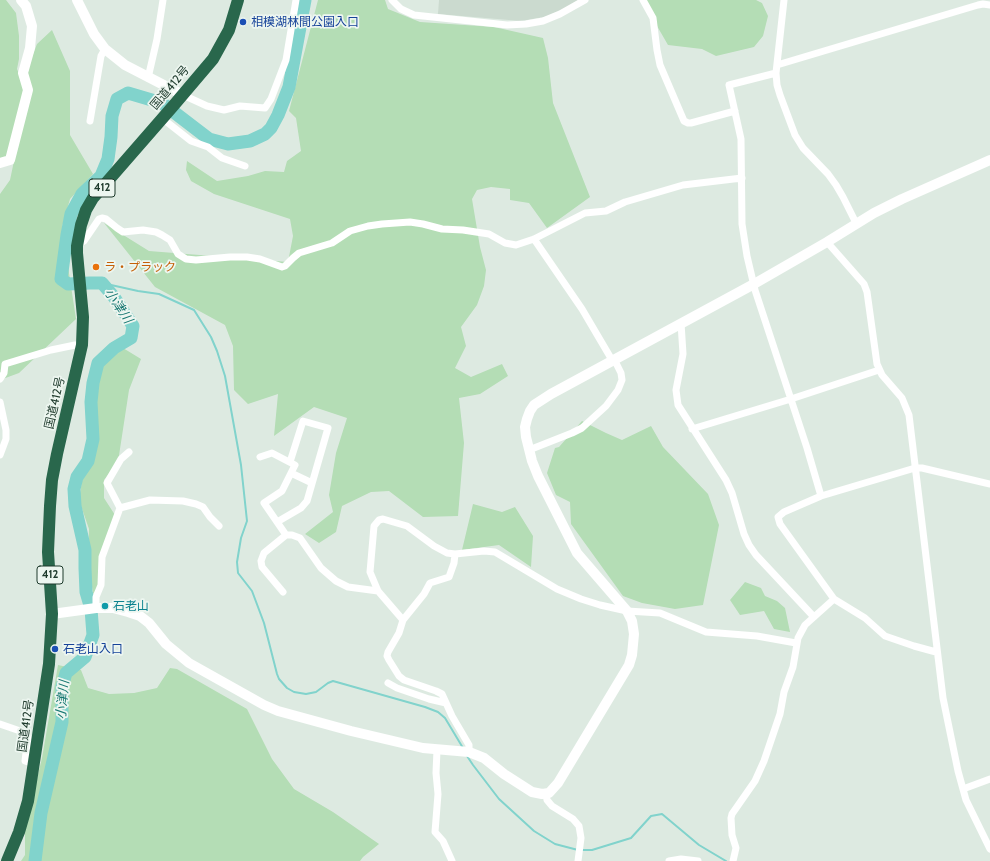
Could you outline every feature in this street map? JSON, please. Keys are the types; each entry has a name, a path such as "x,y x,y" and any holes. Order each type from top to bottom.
{"highway":[{"name":"国道412号","path":"7,861 19,832 28,801 49,664 52,614 48,552 50,506 52,480 57,454 82,345 82,318 76,246 81,224 86,210 93,198 213,59 222,44 238,0"}],"street":[{"path":"0,163 10,160 28,90 23,74 30,48 32,26 26,6 21,0"},
{"path":"77,0 94,34 105,49 125,65 148,78 207,106 224,110 240,106 265,108 271,99 286,60 296,0"},
{"path":"148,78 157,39 163,0"},
{"path":"392,0 401,9 414,15 507,25 543,21 560,14 585,0"},
{"path":"643,0 653,18 656,50 660,65 684,121 688,124 735,111"},
{"path":"784,0 776,69 777,85 780,95 795,135 803,148 828,174 843,197 856,223"},
{"path":"821,496 754,284 747,256 742,224 741,139 729,86 776,69 978,4 990,5"},
{"path":"90,121 101,56 105,49"},
{"path":"164,117 191,141 208,147 222,158 245,166"},
{"path":"52,614 94,608 113,608 140,616 149,623 166,644 189,662 264,705 278,711 351,731 423,748 469,752 484,758 527,790 535,793 546,794 553,790 558,783 629,665 632,655 634,634 632,621 628,610 576,553 538,476 529,450 525,427 526,419 534,405 551,394 754,284 827,242 856,223 902,199 990,160"},
{"path":"76,246 84,241 99,219 102,218 106,219 123,232 143,230 156,232 170,240 178,254 186,259 196,260 247,257 264,260 282,267 299,253 332,243 350,231 382,224 410,222 442,229 463,230 489,234 505,243 516,246 534,239 585,213 606,211 625,202 683,185 742,178"},
{"path":"529,450 582,428 606,406 618,390 622,380 621,373 582,309 534,239"},
{"path":"827,242 855,272 866,288 879,370 899,393 906,406 928,569 936,652 943,698 963,789 969,808 990,849"},
{"path":"681,323 683,354 677,382 676,398 678,405 692,429 718,467 729,487 744,534 752,550 814,616"},
{"path":"0,379 4,373 6,364 51,350 82,345"},
{"path":"692,429 879,370"},
{"path":"0,402 6,430 6,439 0,455"},
{"path":"277,522 301,508 306,501 328,428 303,421 290,462"},
{"path":"94,608 96,597 101,585 102,557 120,508 108,482 122,459 129,452"},
{"path":"260,457 272,453 295,465 282,491 264,503 286,535"},
{"path":"936,652 885,636 865,618 834,599 778,520 778,517 780,514 821,496 915,468 922,468 990,484"},
{"path":"291,473 312,483"},
{"path":"120,508 150,500 196,504 203,507 210,518 219,526"},
{"path":"403,620 378,591 370,575 374,526 379,520 383,519 407,526 437,548 447,553 455,554 484,550 495,552 562,592 600,605 628,610 660,613 706,632 757,636 796,643"},
{"path":"283,592 262,567 261,561 264,553 286,535 292,535 300,538 320,568 336,581 348,587 378,591"},
{"path":"455,554 454,564 449,577 430,584 424,594 403,620 399,633 388,652 388,660 401,678 410,683 440,693 469,745 469,752"},
{"path":"733,861 736,848 731,830 732,814 755,781 764,760 780,714 784,692 793,667 796,643 805,625 834,599"},
{"path":"388,683 416,695 446,703"},
{"path":"0,724 26,733 28,737 25,761 34,764"},
{"path":"437,750 436,773 438,799 435,832 443,841 452,861"},
{"path":"963,789 990,779"},
{"path":"546,794 547,800 552,806 573,819 579,826 581,838 578,861"},
{"path":"669,861 681,859 698,861"}],"shaded area":[{"path":"439,0 578,0 555,15 521,21 438,14"}],"green space":[{"path":"0,0 6,0 16,13 19,36 19,59 17,69 26,90 9,153 0,167"},
{"path":"318,0 385,0 388,9 420,22 494,27 543,38 548,58 553,103 590,197 547,228 529,203 510,200 510,189 491,187 477,190 472,199 480,247 486,270 484,286 477,305 461,327 466,346 455,368 471,377 502,364 508,376 480,394 459,398 464,443 458,516 423,517 389,491 371,492 342,506 336,532 319,543 305,534 333,512 329,495 336,453 347,418 314,407 274,436 278,394 248,404 234,390 233,346 225,325 155,287 104,223 149,251 288,262 293,236 290,219 214,194 191,181 186,170 187,161 217,181 248,176 265,171 284,172 287,161 301,151 296,118 289,111"},
{"path":"642,0 756,0 762,3 768,16 763,36 754,47 716,56 702,49 668,45"},
{"path":"52,30 70,71 70,135 93,174 70,199 62,227 76,319 19,373 0,380 0,194 10,180 29,90 25,75 37,44"},
{"path":"123,348 141,359 129,390 118,462 104,480 104,498 115,515 100,556 100,584 93,594 88,557 89,529 79,500 82,481 95,452 98,421 95,388 102,363"},
{"path":"582,421 622,440 651,426 663,447 708,494 719,525 703,605 675,609 642,603 623,596 571,524 570,502 556,495 547,473 555,448 559,447"},
{"path":"473,504 502,512 515,507 533,536 531,567 499,545 462,550"},
{"path":"745,582 761,588 765,596 777,601 785,608 790,632 774,629 764,611 740,615 730,600"},
{"path":"58,665 81,670 88,688 109,694 134,693 157,688 170,668 177,669 247,709 272,759 294,789 333,812 379,844 360,861 21,861 25,855 25,828 42,758"}],"waterway":[{"name":"小津川","path":"35,861 41,813 62,722 62,687 66,673 85,657 93,635 91,609 86,592 85,550 75,506 74,489 77,477 88,461 93,439 91,402 93,383 98,363 114,348 131,338 133,326 114,297 102,283 68,284 61,279 71,214 82,194 101,176 108,159 112,116 117,99 128,93 162,103 209,139 228,144 250,141 265,134 271,128 278,115 289,87 305,0"},
{"path":"102,283 159,294 194,310 211,337 225,376 241,465 247,521 241,538 237,562 238,573 252,591 264,623 279,679 287,688 294,692 306,694 316,692 333,681 425,707 438,712 445,718 463,748"},
{"path":"467,756 499,799 534,831 555,844 578,850"},
{"path":"582,850 592,850 631,838 651,816 662,814 699,845 726,861"}],"place":[{"name":"相模湖林間公園入口","path":"243,22"},
{"name":"ラ・プラック","path":"96,267"},
{"name":"石老山","path":"105,606"},
{"name":"石老山入口","path":"55,649"}]}
